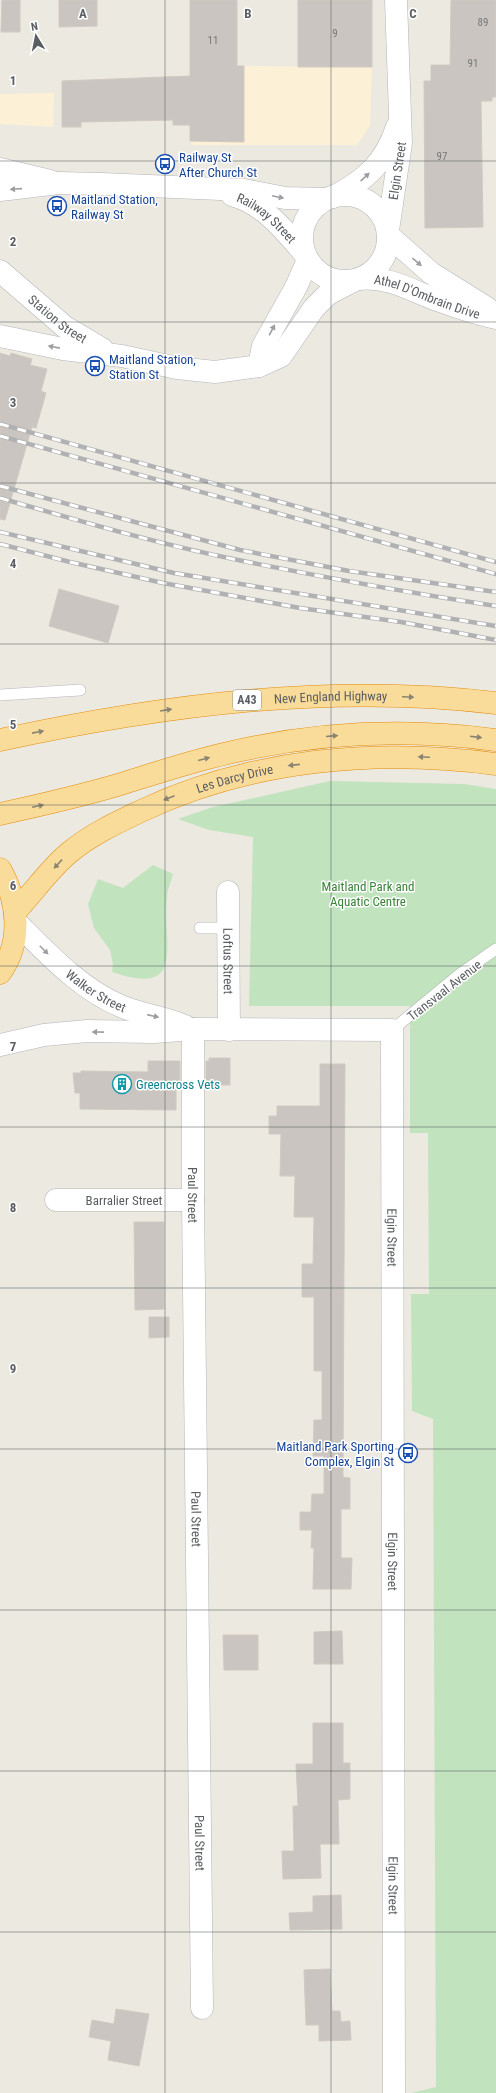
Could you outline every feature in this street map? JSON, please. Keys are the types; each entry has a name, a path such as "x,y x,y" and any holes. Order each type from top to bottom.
{"highway":[{"name":"New England Highway","path":"0,740 124,716 189,706 265,699 374,696 496,703"},
{"path":"0,814 69,799 228,753 275,744 330,736 393,732 496,740"},
{"name":"Les Darcy Drive","path":"16,917 69,853 108,826 168,798 228,778 284,766 342,759 403,756 463,759 496,764"},
{"path":"0,869 8,883 16,917 10,953 0,973"}],"street":[{"name":"Elgin Street","path":"388,233 400,159 400,110 396,0"},
{"name":"Elgin Street","path":"329,198 357,184 380,162 394,137 400,110"},
{"name":"Railway Street","path":"0,169 59,183"},
{"name":"Railway Street","path":"0,190 59,183 244,190 297,200 329,198"},
{"name":"Railway Street","path":"198,189 235,196 248,202 274,221 307,257"},
{"path":"353,196 372,204 385,220 388,233 384,257 377,267 357,280 333,279 315,268 307,257 302,242 303,229 308,217 316,207 329,198 353,196"},
{"name":"Athel D'Ombrain Drive","path":"388,233 431,273 496,313"},
{"path":"259,366 263,346 296,286 307,257"},
{"name":"Station Street","path":"0,271 65,327 100,348 122,356"},
{"name":"Athel D'Ombrain Drive","path":"357,280 375,278 401,284 466,311 496,318"},
{"name":"Station Street","path":"0,336 63,349 122,356 177,368 215,372 259,366 282,356 314,308 328,294 357,280"},
{"name":"Loftus Street","path":"228,892 229,1030"},
{"name":"Walker Street","path":"16,917 71,975 104,997 123,1007 172,1020 193,1029"},
{"name":"Walker Street","path":"0,1045 44,1035 66,1032 154,1032 193,1029 392,1030"},
{"name":"Paul Street","path":"193,1029 193,1200 202,2008"},
{"name":"Elgin Street","path":"392,1030 394,2093"},
{"name":"Barralier Street","path":"56,1200 193,1200"}],"lane":[{"path":"0,696 80,690"},
{"path":"200,928 228,928"},
{"name":"Transvaal Avenue","path":"392,1030 460,974 496,949"}],"shaded area":[{"path":"244,66 372,67 370,126 357,145 191,145 190,125"},
{"path":"54,93 53,127 0,124 0,94"}],"green space":[{"name":"Maitland Park and Aquatic Centre","path":"330,781 464,784 496,789 496,2093 411,2093 436,2087 433,1419 412,1411 411,1294 429,1294 428,1133 410,1133 410,1006 249,1006 253,837 209,830 178,819 213,807"},
{"path":"153,865 173,874 167,895 166,962 161,972 152,978 136,978 112,972 113,965 110,950 94,928 88,904 98,879 123,888"}],"building":[{"path":"2,0 20,0 20,32 1,32"},
{"path":"59,0 97,0 97,26 59,27"},
{"path":"190,0 237,0 237,66 244,66 244,142 190,141 190,125 173,125 173,120 81,122 81,127 62,127 62,81 190,76"},
{"path":"298,0 372,0 372,67 298,67"},
{"path":"451,0 496,0 496,97 492,97 492,101 481,101 483,227 425,228 424,81 431,81 431,65 450,65"},
{"path":"0,353 10,356 11,353 32,359 30,365 47,369 41,391 46,393 36,428 32,427 5,520 0,519"},
{"path":"59,589 119,606 108,643 49,626"},
{"path":"209,1058 230,1058 230,1085 206,1085 206,1061 209,1061"},
{"name":"Greencross Vets","path":"148,1061 180,1061 180,1085 176,1085 176,1110 80,1109 80,1093 75,1093 73,1073 81,1073 81,1071 148,1072"},
{"path":"320,1064 345,1064 343,1477 350,1478 350,1509 341,1509 341,1558 352,1558 351,1589 313,1589 314,1548 311,1548 312,1530 300,1530 300,1512 311,1512 312,1494 324,1494 324,1456 313,1456 314,1420 322,1420 322,1371 314,1371 314,1297 302,1297 302,1264 313,1264 314,1217 294,1217 295,1176 280,1176 281,1134 269,1134 269,1116 277,1116 277,1106 320,1106"},
{"path":"134,1222 164,1222 164,1309 135,1310"},
{"path":"149,1317 169,1317 169,1337 149,1338"},
{"path":"342,1631 343,1664 314,1664 314,1632"},
{"path":"223,1635 258,1635 258,1670 224,1670"},
{"path":"313,1723 343,1723 343,1763 350,1763 350,1799 338,1800 339,1844 320,1844 321,1878 283,1879 282,1851 294,1851 293,1806 298,1806 296,1764 313,1764"},
{"path":"341,1895 342,1929 290,1930 289,1913 313,1912 313,1896"},
{"path":"330,1969 332,2011 340,2011 341,2022 350,2021 351,2040 319,2041 319,2025 306,2025 304,1970"},
{"path":"116,2009 149,2014 139,2066 108,2060 111,2041 89,2037 92,2020 114,2024"}],"railway":[{"path":"0,424 496,562"},
{"path":"0,436 496,574"},
{"path":"0,486 240,550 349,571 496,592"},
{"path":"0,498 121,532 212,555 369,585 496,606"},
{"path":"0,532 174,573 496,626"},
{"path":"0,544 70,562 163,583 300,608 401,622 496,640"}],"place":[{"name":"Railway St After Church St","path":"165,164"},
{"name":"Maitland Station, Railway St","path":"57,206"},
{"name":"Maitland Station, Station St","path":"95,366"},
{"name":"Greencross Vets","path":"122,1084"},
{"name":"Maitland Park Sporting Complex, Elgin St","path":"408,1453"}]}
